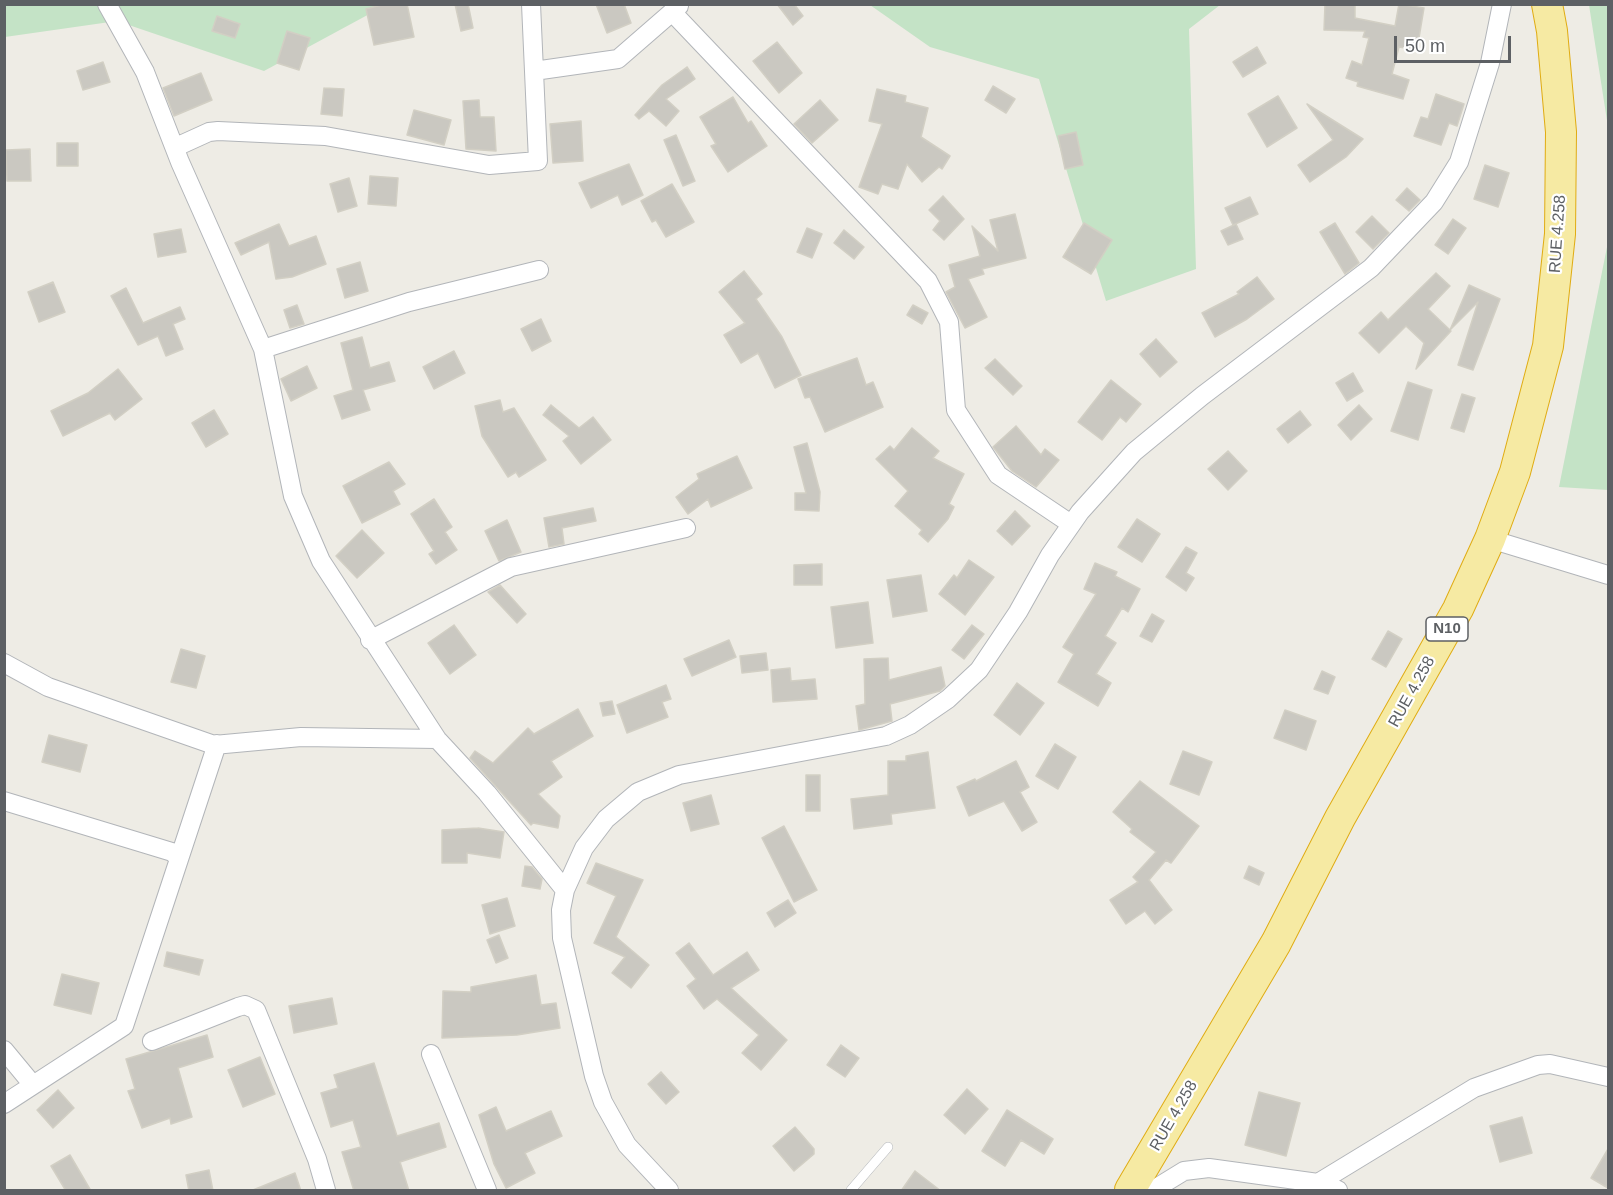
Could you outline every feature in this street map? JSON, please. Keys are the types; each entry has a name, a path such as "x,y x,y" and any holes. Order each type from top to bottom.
{"highway":[{"name":"RUE 4.258","path":"1130,1191 1276,943 1340,818 1458,609 1490,539 1515,472 1548,346 1560,234 1561,132 1552,31 1547,4"}],"street":[{"path":"107,4 145,72 263,349 292,496 321,561 370,640 437,739 488,793 565,890"},
{"path":"176,147 209,132 218,131 324,136 489,165 538,161 531,4"},
{"path":"669,1191 627,1145 603,1102 594,1076 562,938 561,910 565,890 584,848 606,819 638,792 679,775 886,736 910,725 948,699 979,670 1071,524 1134,452 1202,396 1371,267 1434,202 1459,162 1490,63 1502,4"},
{"path":"534,71 618,59 676,9 928,281 949,322 956,410 998,475 1071,524"},
{"path":"263,349 409,302 539,270"},
{"path":"370,640 511,567 686,528"},
{"path":"1490,539 1608,575"},
{"path":"4,663 48,687 218,744 301,737 437,739"},
{"path":"4,1104 124,1026 218,744"},
{"path":"4,801 172,852 179,858"},
{"path":"152,1041 238,1007 246,1005 256,1010 317,1159 326,1191"},
{"path":"4,1050 33,1085"},
{"path":"431,1054 487,1191"},
{"path":"1318,1183 1474,1088 1538,1065 1550,1064 1608,1077"},
{"path":"1153,1191 1184,1171 1209,1168 1318,1183 1338,1191"}],"lane":[{"path":"851,1191 888,1147"}],"green space":[{"path":"4,5 386,5 264,71 117,21 5,37"},
{"path":"870,5 1220,5 1189,29 1196,269 1106,301 1039,79 930,47"},
{"path":"1589,5 1608,5 1608,127"},
{"path":"1608,242 1608,490 1559,487"}],"building":[{"path":"385,4 407,4 414,37 374,45 366,9"},
{"path":"455,4 468,4 473,28 461,31"},
{"path":"596,4 624,4 631,23 607,33"},
{"path":"777,4 794,4 803,16 793,25"},
{"path":"1325,4 1355,4 1355,18 1395,26 1399,4 1424,8 1417,50 1399,47 1392,74 1409,80 1403,99 1357,86 1358,82 1346,78 1352,61 1362,65 1369,38 1363,37 1365,31 1324,30"},
{"path":"217,16 240,24 235,38 212,31"},
{"path":"287,31 310,38 299,70 277,63"},
{"path":"777,42 802,73 779,93 753,61"},
{"path":"1257,47 1266,63 1243,77 1233,62"},
{"path":"103,62 110,82 83,90 77,71"},
{"path":"687,67 695,79 666,99 679,111 666,126 649,111 639,119 635,115 662,85"},
{"path":"201,73 212,100 174,116 163,88"},
{"path":"993,86 1015,99 1006,113 985,100"},
{"path":"324,88 344,89 342,116 321,114"},
{"path":"877,89 906,96 905,102 928,108 921,137 950,156 942,169 939,167 922,182 907,164 898,189 882,184 878,194 859,187 882,124 869,121"},
{"path":"1436,94 1464,104 1457,126 1449,123 1441,145 1414,136 1421,117 1428,119"},
{"path":"1278,96 1297,128 1267,147 1248,114"},
{"path":"733,97 748,123 751,121 767,146 728,172 711,146 716,144 700,117"},
{"path":"479,100 480,117 494,117 496,151 466,149 463,101"},
{"path":"820,100 838,120 812,143 794,124"},
{"path":"1307,104 1363,139 1346,157 1310,182 1298,165 1333,140"},
{"path":"414,110 451,120 444,145 407,135"},
{"path":"581,121 583,161 553,163 550,124"},
{"path":"1076,132 1083,165 1065,169 1058,136"},
{"path":"676,135 695,181 683,186 664,140"},
{"path":"57,143 78,143 78,166 57,166"},
{"path":"30,149 31,181 7,181 6,150"},
{"path":"629,164 643,195 622,205 618,195 591,208 579,183"},
{"path":"1485,165 1509,173 1498,207 1474,199"},
{"path":"370,176 398,178 396,206 368,204"},
{"path":"349,178 357,206 338,212 330,184"},
{"path":"672,184 694,222 666,237 656,220 652,222 641,201"},
{"path":"1407,188 1420,200 1409,211 1396,200"},
{"path":"943,196 964,219 944,240 933,230 940,221 929,210"},
{"path":"1250,197 1258,214 1233,225 1225,208"},
{"path":"1015,214 1026,258 982,269 984,274 968,279 987,317 965,328 946,292 955,287 949,265 980,256 972,226 998,251 990,220"},
{"path":"1372,216 1389,233 1373,249 1356,232"},
{"path":"1453,219 1466,228 1448,254 1435,245"},
{"path":"1084,223 1112,240 1091,274 1063,257"},
{"path":"1335,223 1359,263 1345,274 1320,232"},
{"path":"279,224 289,246 316,236 326,264 292,277 276,279 269,242 241,255 235,243"},
{"path":"1236,224 1243,239 1228,245 1221,231"},
{"path":"807,228 822,234 812,258 797,252"},
{"path":"181,229 186,252 158,257 154,234"},
{"path":"844,230 864,247 854,259 834,243"},
{"path":"360,262 368,291 345,298 337,269"},
{"path":"744,271 762,294 756,299 782,337 801,375 775,388 758,353 741,363 724,335 745,323 719,292"},
{"path":"1436,273 1450,286 1428,309 1451,331 1416,369 1424,343 1406,326 1379,353 1359,333 1381,312 1388,320"},
{"path":"1257,277 1274,299 1247,319 1215,337 1202,313 1239,294 1237,292"},
{"path":"53,282 65,312 39,322 28,292"},
{"path":"1469,285 1500,299 1473,370 1458,365 1478,302 1450,330"},
{"path":"126,288 143,323 180,307 185,319 173,324 183,349 166,356 158,336 138,345 111,296"},
{"path":"297,305 304,324 290,328 284,310"},
{"path":"913,305 928,313 922,324 907,315"},
{"path":"541,319 551,341 532,351 521,329"},
{"path":"362,337 370,368 389,362 395,381 363,390 370,410 342,419 334,396 353,390 341,343"},
{"path":"1156,339 1177,362 1160,377 1140,354"},
{"path":"454,351 465,373 434,389 423,367"},
{"path":"857,358 866,385 873,382 883,407 825,432 810,397 805,398 798,379"},
{"path":"995,359 1022,386 1013,395 985,368"},
{"path":"307,366 317,388 291,401 281,379"},
{"path":"118,369 142,399 115,420 110,413 63,436 51,411 88,393"},
{"path":"1353,373 1363,391 1347,401 1336,383"},
{"path":"1111,380 1141,404 1126,422 1120,417 1102,440 1078,422"},
{"path":"1408,382 1432,390 1418,440 1391,431"},
{"path":"1462,394 1475,398 1464,432 1451,428"},
{"path":"500,400 503,412 514,408 546,460 519,477 516,472 508,477 482,436 475,406"},
{"path":"551,405 579,428 593,417 611,440 581,464 563,441 569,436 543,415"},
{"path":"1359,405 1372,419 1351,440 1338,425"},
{"path":"214,410 228,434 206,447 192,423"},
{"path":"1300,411 1311,425 1288,443 1277,429"},
{"path":"1016,426 1041,455 1045,449 1059,460 1036,487 1012,471 993,447"},
{"path":"912,428 939,451 933,458 964,474 949,504 954,507 948,519 928,542 919,534 922,530 895,506 908,491 876,459 890,446 894,450"},
{"path":"807,443 820,492 819,511 795,510 795,493 806,493 794,447"},
{"path":"1228,451 1247,471 1228,490 1208,469"},
{"path":"737,456 752,488 711,507 708,499 688,514 676,497 699,479 697,474"},
{"path":"389,462 405,484 393,491 400,504 362,523 343,486"},
{"path":"434,499 452,527 445,532 457,550 436,564 429,554 434,551 411,514"},
{"path":"593,508 596,521 562,528 564,544 549,547 544,518"},
{"path":"1015,511 1030,526 1012,545 997,531"},
{"path":"1137,519 1160,534 1142,562 1118,547"},
{"path":"507,520 521,552 499,561 485,531"},
{"path":"362,530 384,553 357,578 336,556"},
{"path":"1186,547 1197,553 1186,573 1194,578 1186,591 1166,577"},
{"path":"969,560 994,577 965,615 939,594 954,575 957,578"},
{"path":"1095,563 1117,572 1115,576 1140,589 1128,612 1122,608 1105,636 1116,643 1096,674 1111,683 1098,706 1058,682 1074,654 1063,647 1096,594 1084,589"},
{"path":"822,564 822,585 794,585 794,565"},
{"path":"921,575 927,611 893,617 887,580"},
{"path":"500,585 526,614 517,623 488,592"},
{"path":"868,602 873,643 836,648 831,607"},
{"path":"1152,614 1164,621 1152,642 1140,636"},
{"path":"454,625 476,655 450,674 428,643"},
{"path":"972,625 984,634 964,659 952,650"},
{"path":"1388,631 1402,639 1386,667 1372,659"},
{"path":"729,640 736,657 692,676 684,659"},
{"path":"181,649 205,656 196,688 171,682"},
{"path":"766,653 768,670 742,673 740,656"},
{"path":"888,658 889,680 941,667 945,686 940,691 890,704 892,721 859,730 856,706 865,704 864,659"},
{"path":"790,668 791,681 815,679 817,699 773,702 771,670"},
{"path":"1322,671 1335,677 1328,694 1314,689"},
{"path":"1017,683 1044,703 1020,735 994,715"},
{"path":"666,685 671,699 662,702 668,717 627,733 617,705"},
{"path":"612,701 615,714 603,716 600,703"},
{"path":"578,709 593,736 551,761 562,777 538,794 560,816 558,828 533,823 531,825 470,758 475,751 493,763 528,728 534,734"},
{"path":"1285,710 1316,721 1306,750 1274,738"},
{"path":"49,735 87,745 80,772 42,762"},
{"path":"1055,744 1076,757 1058,789 1036,776"},
{"path":"1183,751 1212,762 1199,795 1170,784"},
{"path":"928,752 935,808 891,814 892,824 854,829 851,799 888,795 888,761 906,761 906,756"},
{"path":"1016,761 1029,787 1020,792 1037,822 1022,831 1004,801 969,816 957,787 975,779 976,781"},
{"path":"806,775 820,775 820,811 806,811"},
{"path":"1140,781 1199,826 1171,863 1166,860 1149,880 1172,910 1155,924 1145,911 1126,924 1110,900 1138,882 1133,877 1156,852 1130,832 1132,829 1113,812"},
{"path":"711,795 719,824 691,831 683,803"},
{"path":"784,826 817,890 794,902 762,838"},
{"path":"478,828 504,832 500,858 467,853 467,863 442,863 442,830"},
{"path":"596,863 643,880 616,937 649,965 631,988 612,973 625,957 594,943 616,896 587,883"},
{"path":"525,866 532,867 542,879 540,889 522,886"},
{"path":"1249,866 1264,873 1259,885 1244,878"},
{"path":"507,898 515,926 490,934 482,905"},
{"path":"788,900 796,913 775,927 767,913"},
{"path":"499,935 508,958 496,963 487,940"},
{"path":"689,943 713,975 747,952 759,970 731,988 787,1040 761,1070 742,1053 759,1035 717,999 704,1009 687,986 696,979 676,953"},
{"path":"167,952 203,960 199,975 164,966"},
{"path":"62,974 99,983 91,1014 54,1005"},
{"path":"536,975 541,1005 556,1003 560,1028 517,1035 442,1038 443,991 471,992 471,987"},
{"path":"332,998 337,1024 294,1033 289,1006"},
{"path":"207,1035 213,1057 178,1068 192,1117 171,1124 170,1118 142,1128 128,1091 135,1089 126,1059"},
{"path":"841,1045 859,1058 845,1077 827,1065"},
{"path":"260,1057 275,1094 243,1107 228,1070"},
{"path":"374,1063 397,1136 439,1123 446,1147 400,1162 409,1191 354,1191 342,1152 361,1147 353,1120 331,1127 321,1093 338,1088 334,1075"},
{"path":"661,1072 679,1092 666,1104 648,1084"},
{"path":"967,1089 988,1109 965,1134 944,1115"},
{"path":"58,1090 74,1108 53,1128 37,1110"},
{"path":"1259,1092 1300,1103 1286,1156 1245,1145"},
{"path":"496,1107 506,1131 551,1111 562,1136 525,1153 535,1173 506,1188 494,1164 479,1115"},
{"path":"1007,1110 1053,1139 1044,1154 1021,1140 1005,1166 982,1151"},
{"path":"1522,1117 1532,1153 1500,1162 1490,1126"},
{"path":"795,1127 814,1149 814,1154 794,1171 773,1146"},
{"path":"1608,1149 1608,1188 1591,1178"},
{"path":"70,1155 91,1191 66,1191 51,1166"},
{"path":"209,1170 213,1191 189,1191 186,1175"},
{"path":"915,1171 941,1191 901,1191"},
{"path":"295,1173 301,1191 253,1191 253,1190"}]}
